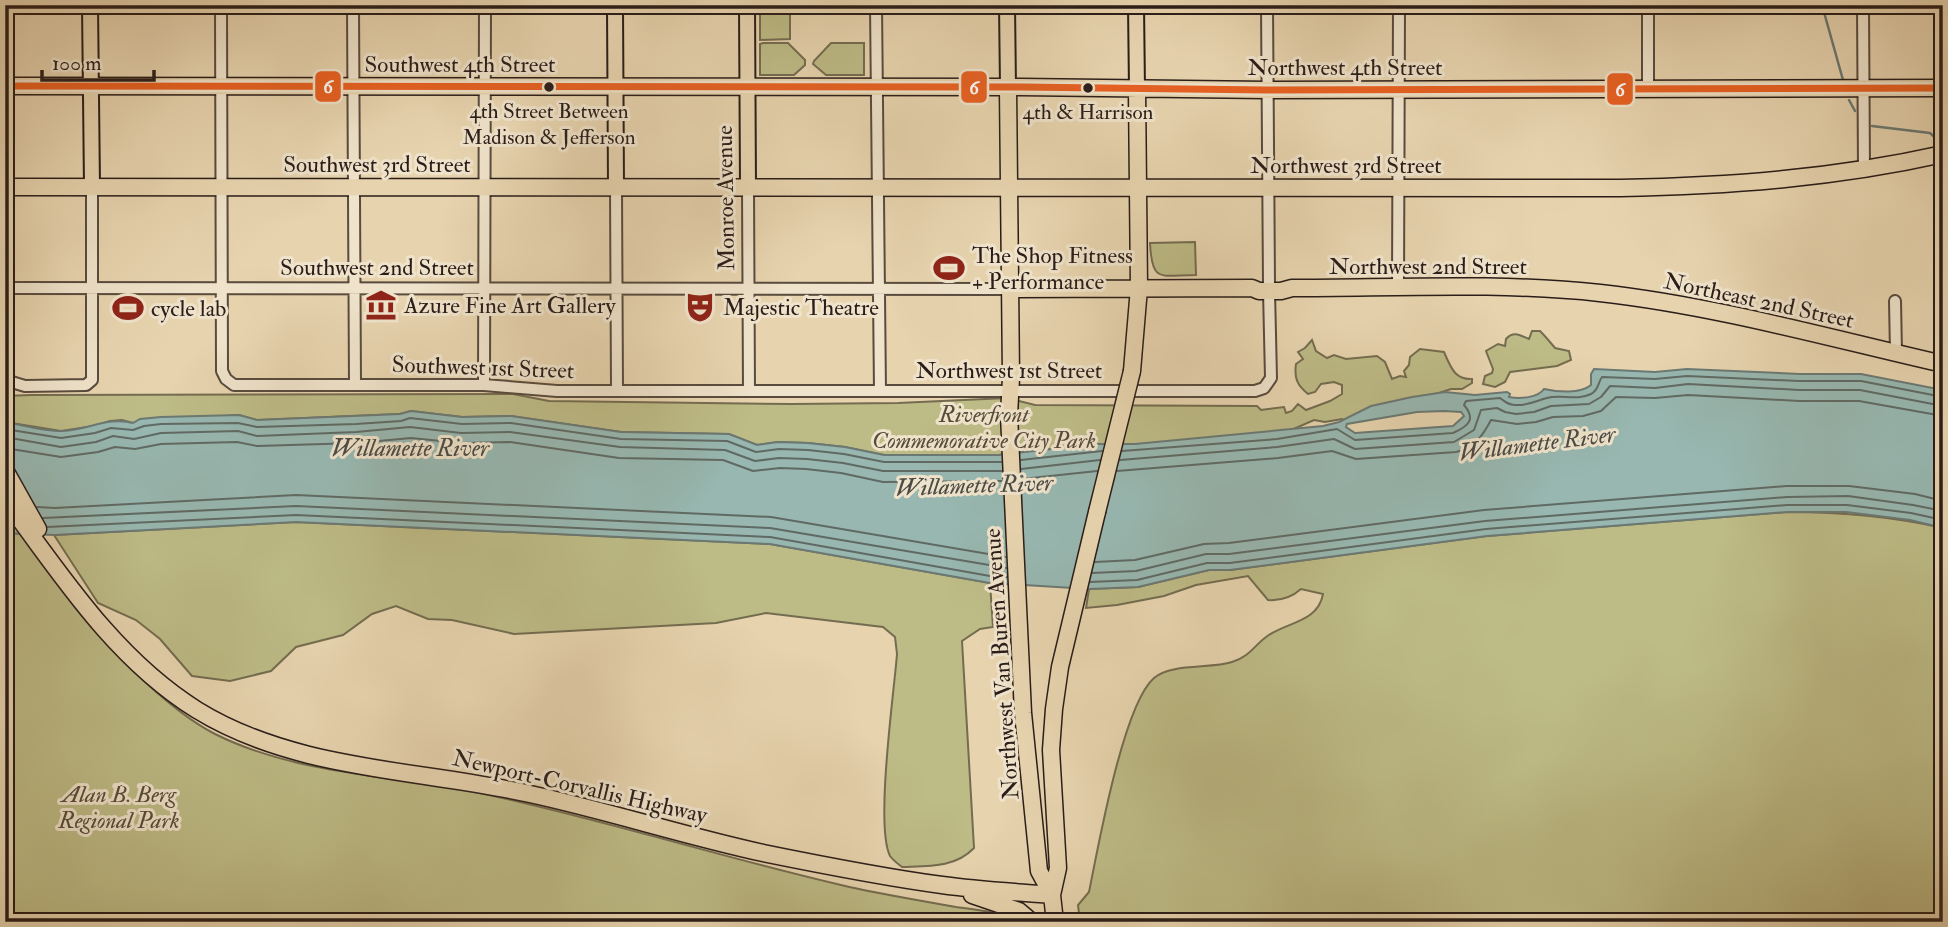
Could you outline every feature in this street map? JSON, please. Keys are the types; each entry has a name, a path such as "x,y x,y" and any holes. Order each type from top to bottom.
{"highway":[{"name":"Southwest 4th Street","path":"5,86 747,87"},
{"name":"Northwest 4th Street","path":"747,87 1137,90 1943,88"},
{"name":"Northwest Van Buren Avenue","path":"1008,88 1011,338 1000,391 1009,415 1020,668 1039,871 1052,895"},
{"path":"1055,922 1052,895 1058,868 1051,750 1060,667 1132,371 1139,288 1137,90"},
{"name":"Northwest 3rd Street","path":"748,187 1695,186 1768,182 1864,170 1943,154"},
{"name":"Southwest 3rd Street","path":"5,187 748,187"},
{"name":"Northwest 2nd Street","path":"1009,289 1563,290"},
{"name":"Northeast 2nd Street","path":"1563,290 1676,304 1943,364"},
{"path":"5,470 71,586"},
{"path":"5,484 71,586"},
{"path":"5,499 71,586"},
{"name":"Newport-Corvallis Highway","path":"71,586 110,635 165,687 214,719 261,741 357,765 474,782 532,794 761,852 943,885 1052,895"},
{"path":"943,885 1007,906 1026,915 1032,922"}],"main road":[{"path":"90,5 92,187"},
{"path":"615,5 616,188"},
{"name":"Monroe Avenue","path":"747,5 748,187"},
{"name":"Northwest Van Buren Avenue","path":"1007,5 1008,88"},
{"path":"1136,5 1137,90"}],"street":[{"path":"222,5 222,289"},
{"path":"353,5 355,385"},
{"path":"484,385 485,5"},
{"path":"876,5 880,391"},
{"path":"1267,5 1269,288"},
{"path":"1398,288 1399,5"},
{"path":"1648,5 1648,88"},
{"path":"1863,5 1864,170"},
{"path":"5,380 25,386 86,386 92,380 92,187"},
{"name":"Monroe Avenue","path":"748,187 749,391"},
{"path":"616,188 617,390"},
{"name":"Southwest 2nd Street","path":"5,288 749,287"},
{"name":"Northwest 2nd Street","path":"749,287 1009,289"},
{"name":"Northwest 1st Street","path":"749,391 1255,391 1267,385 1271,376 1269,288"},
{"name":"Southwest 1st Street","path":"222,289 222,371 229,382 239,386 484,385 556,391 749,391"},
{"path":"1895,301 1896,353"}],"green space":[{"path":"762,12 790,13 790,39 760,40"},
{"path":"788,43 805,60 805,65 794,75 760,75 760,44"},
{"path":"831,43 864,43 864,75 826,75 813,64"},
{"path":"1195,242 1196,275 1166,276 1156,271 1150,243"},
{"path":"1532,331 1540,331 1555,348 1569,351 1571,360 1557,366 1510,372 1505,382 1495,387 1483,384 1485,376 1492,373 1493,369 1486,351 1498,344 1505,346 1506,339 1512,335 1529,339"},
{"name":"Riverfront Commemorative City Park","path":"1312,340 1316,351 1327,358 1334,355 1346,359 1377,356 1385,362 1392,379 1406,377 1404,371 1409,365 1410,357 1420,349 1444,352 1454,372 1466,379 1472,379 1472,383 1462,389 1451,389 1349,423 1342,419 1325,422 1314,420 1289,431 1147,444 1096,444 999,455 884,455 808,443 778,442 757,445 729,434 621,432 511,416 462,417 411,411 400,414 257,420 239,415 133,423 122,420 61,431 5,422 5,396 31,395 513,394 549,401 792,404 1007,398 1035,405 1257,406 1261,410 1284,407 1286,413 1298,404 1306,410 1342,394 1342,385 1334,382 1321,384 1315,392 1308,394 1299,384 1295,373 1296,364 1303,359 1298,352"},
{"path":"1787,512 1904,520 1943,528 1943,922 1080,922 1078,905 1089,892 1122,746 1143,693 1154,678 1170,670 1223,664 1243,657 1266,637 1315,611 1323,594 1301,589 1286,598 1268,600 1248,576 1196,585 1164,596 1086,608 1089,589 1138,587 1209,570 1230,570 1487,536"},
{"path":"296,522 770,544 990,583 993,627 980,629 962,641 974,848 967,855 950,863 931,866 902,867 890,856 884,817 897,654 895,637 883,627 766,613 716,623 514,634 452,620 428,619 396,606 372,614 343,635 296,647 271,671 230,681 192,676 160,639 136,620 98,603 54,535"},
{"name":"Alan B. Berg Regional Park","path":"5,533 25,534 79,612 108,645 160,695 197,724 246,748 312,766 480,793 571,814 841,885 989,912 1021,922 199,922 183,914 161,922 5,922"}],"water":[{"name":"Willamette River","path":"1594,369 1655,372 1687,369 1861,374 1943,390 1943,528 1910,520 1846,512 1787,512 1487,536 1230,570 1209,570 1138,587 1089,589 990,583 770,544 296,522 54,535 5,533 5,422 61,431 106,422 133,423 140,419 161,417 239,415 257,420 400,414 411,411 462,417 511,416 621,432 729,434 757,445 778,442 808,443 884,455 999,455 1096,444 1135,444 1323,426 1339,422 1371,406 1445,392 1475,395 1507,392 1509,397 1518,398 1533,396 1544,389 1575,391 1591,385","holes":["1417,412 1461,412 1464,416 1453,426 1355,433 1346,427 1347,424"]}],"waterway":[{"path":"1822,5 1843,80"},
{"path":"1849,100 1855,111"},
{"path":"1872,126 1930,133 1941,143"}],"transit line":[{"name":"6","path":"5,86 1020,87 1267,90 1943,88"}],"place":[{"name":"4th Street Between Madison & Jefferson","path":"549,87"},
{"name":"4th & Harrison","path":"1088,88"},
{"name":"The Shop Fitness + Performance","path":"949,268"},
{"name":"Azure Fine Art Gallery","path":"381,305"},
{"name":"Majestic Theatre","path":"700,307"},
{"name":"cycle lab","path":"128,308"}]}
